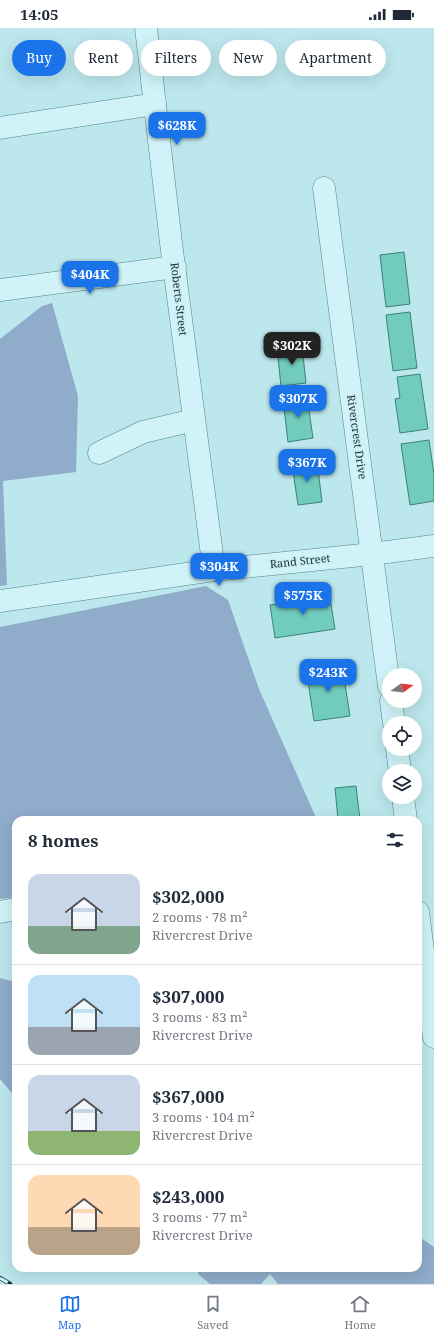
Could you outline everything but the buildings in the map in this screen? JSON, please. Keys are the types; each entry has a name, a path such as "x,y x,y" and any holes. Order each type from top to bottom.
{"street":[{"name":"Roberts Street","path":"146,28 214,570"},
{"path":"0,128 155,104"},
{"name":"Rivercrest Drive","path":"324,188 387,668"},
{"path":"0,290 175,267"},
{"path":"99,453 142,432 194,420"},
{"name":"Rand Street","path":"0,601 214,570 372,554 434,546"},
{"path":"404,804 405,816"},
{"path":"0,912 12,910"},
{"path":"422,943 434,1037"}],"shaded area":[{"path":"52,303 78,396 76,472 3,481 7,585 0,586 0,339 42,306"},
{"path":"206,586 228,600 259,689 315,816 12,816 12,898 0,899 0,627"},
{"path":"0,978 12,981 12,1093 0,1079"},
{"path":"422,1239 434,1247 434,1284 278,1284 270,1274 261,1284 210,1284 198,1274 198,1272 422,1272"}],"railway":[{"path":"0,1278 10,1284"}]}
